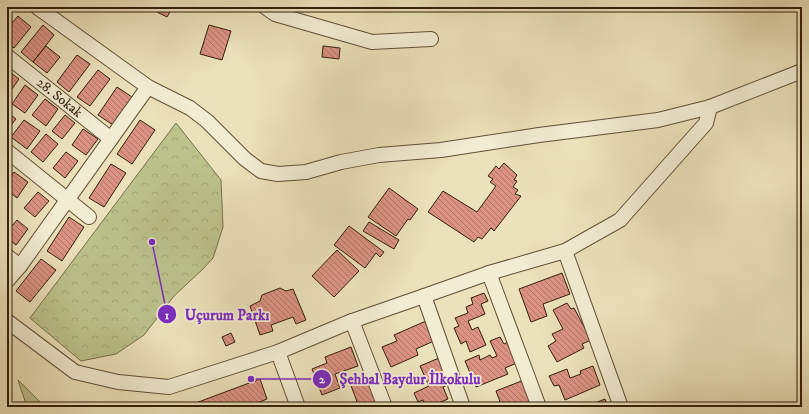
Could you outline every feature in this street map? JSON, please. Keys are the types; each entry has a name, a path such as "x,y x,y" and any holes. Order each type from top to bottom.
{"street":[{"path":"37,7 148,87 190,108 207,121 245,159 261,171 278,174 306,172 341,162 379,155 441,150 539,135 658,120 710,107 802,71"},
{"path":"265,7 275,14 372,42 431,39"},
{"name":"28. Sokak","path":"7,56 111,139"},
{"path":"7,281 20,266 148,87"},
{"path":"7,321 75,372 118,382 169,387 278,352 352,321 490,273 565,251 620,220 706,123 710,107"},
{"path":"7,151 89,217"},
{"path":"565,251 621,407"},
{"path":"7,256 20,266"},
{"path":"490,273 539,407"},
{"path":"424,296 463,407"},
{"path":"352,321 385,407"},
{"path":"278,352 298,407"}],"green space":[{"path":"176,123 221,180 223,227 213,258 174,296 144,335 116,354 81,361 30,318"},
{"path":"18,380 45,407 27,407"}],"building":[{"path":"147,7 173,7 167,17"},
{"path":"18,16 31,27 14,48 7,42 7,29"},
{"path":"43,25 54,35 33,62 21,52"},
{"path":"209,25 231,31 222,60 200,54"},
{"path":"46,46 60,57 47,73 33,62"},
{"path":"323,46 340,48 339,59 322,57"},
{"path":"77,55 90,64 69,92 57,82"},
{"path":"7,70 19,79 7,96"},
{"path":"98,70 110,79 90,106 77,97"},
{"path":"25,85 38,95 25,113 12,104"},
{"path":"117,87 132,97 113,125 98,115"},
{"path":"45,99 58,109 46,126 32,115"},
{"path":"7,112 16,119 7,130"},
{"path":"65,115 75,123 62,139 52,131"},
{"path":"24,120 40,131 27,149 11,137"},
{"path":"140,120 155,130 132,164 117,154"},
{"path":"83,129 98,139 86,155 72,145"},
{"path":"46,134 58,144 43,162 31,152"},
{"path":"66,152 78,161 65,178 53,168"},
{"path":"504,163 517,175 514,180 517,181 513,187 518,190 515,194 521,196 494,231 491,228 482,239 478,237 474,242 428,212 443,191 477,212 496,186 490,182 493,179 488,176 496,166 499,169"},
{"path":"111,164 126,173 104,207 89,198"},
{"path":"14,172 28,182 17,198 7,190 7,181"},
{"path":"389,188 418,209 410,220 408,219 396,236 368,217"},
{"path":"38,192 49,201 35,217 24,208"},
{"path":"69,217 84,227 62,261 47,251"},
{"path":"17,220 28,229 16,245 7,238 7,232"},
{"path":"369,222 399,240 394,249 363,231"},
{"path":"349,226 384,252 380,257 376,253 365,268 334,245"},
{"path":"337,250 359,271 334,297 312,276"},
{"path":"41,259 56,270 30,302 16,291"},
{"path":"562,273 570,294 543,304 547,316 531,322 519,289"},
{"path":"280,288 286,291 293,289 306,320 296,324 293,317 271,325 273,331 260,335 250,306 260,301 262,295"},
{"path":"484,293 488,301 481,304 485,314 468,321 472,330 478,327 486,345 470,352 466,341 461,344 454,328 459,326 455,318 468,313 466,307 473,304 471,298"},
{"path":"567,303 571,309 574,308 591,340 582,344 584,348 557,362 548,346 556,341 552,334 563,329 553,310"},
{"path":"426,321 434,341 416,349 418,355 391,367 382,347 397,341 394,335"},
{"path":"231,333 235,342 226,346 222,337"},
{"path":"500,337 504,344 510,341 519,362 505,368 508,374 476,387 465,361 479,355 480,360 490,355 492,358 497,356 490,341"},
{"path":"351,347 358,366 335,374 340,388 322,395 312,369 327,363 325,357"},
{"path":"439,358 450,384 443,387 448,399 426,407 423,400 418,402 414,393 429,386 420,366"},
{"path":"593,366 600,385 565,400 559,385 554,386 549,376 567,369 570,378 581,374 580,371"},
{"path":"367,377 379,407 359,407 350,383"},
{"path":"260,379 267,399 247,407 194,407 193,404"},
{"path":"524,380 532,407 502,407 496,391"},
{"path":"605,399 608,407 591,407 590,405"}],"place":[{"name":"Uçurum Parkı","path":"152,242"},
{"name":"Şehbal Baydur İlkokulu","path":"251,379"}]}
